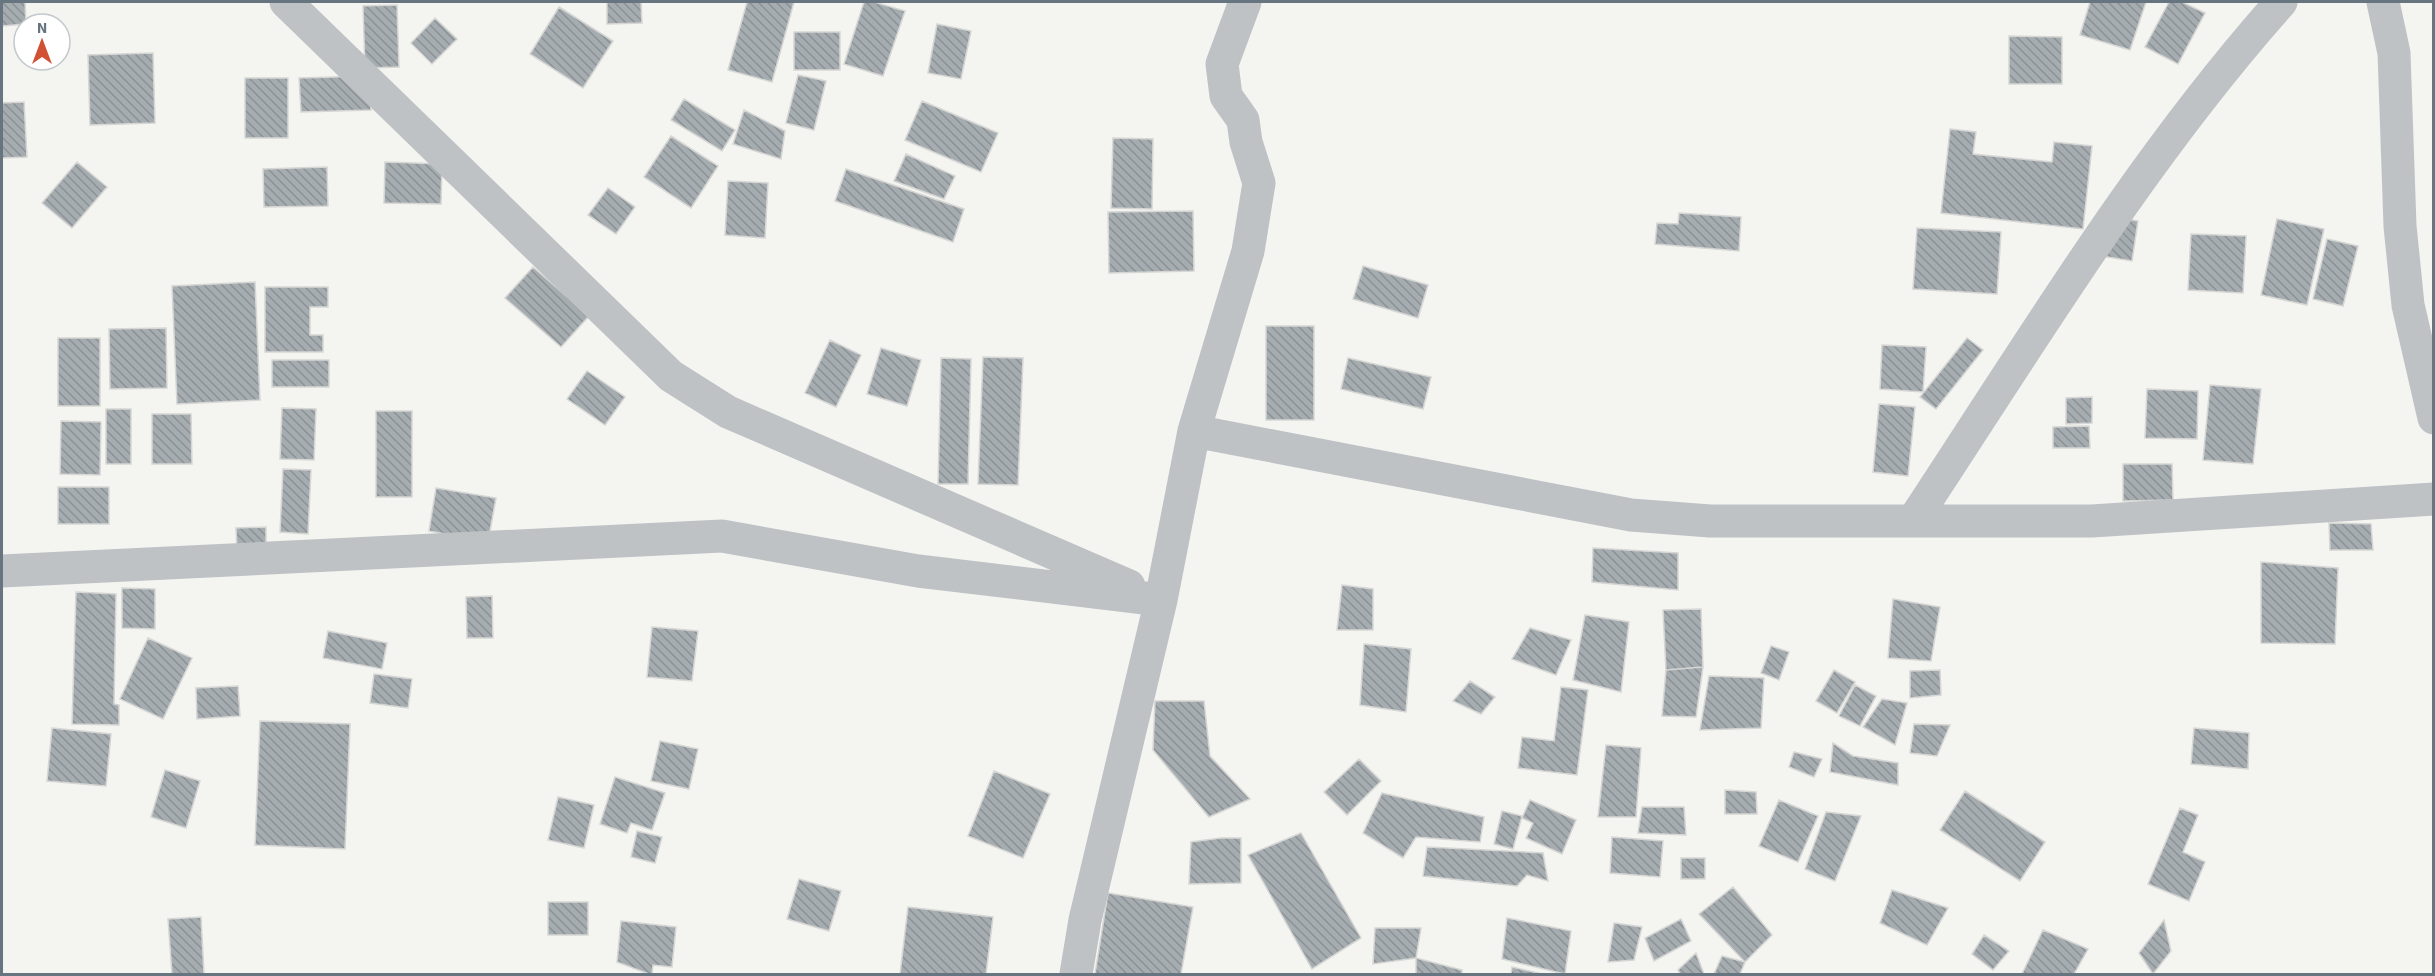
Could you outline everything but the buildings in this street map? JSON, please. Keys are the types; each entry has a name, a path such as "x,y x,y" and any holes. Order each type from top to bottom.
{"street":[{"path":"285,2 671,376 728,412 1161,600"},
{"path":"1076,975 1085,920 1161,600 1194,431 1248,251 1259,183 1246,142 1243,120 1226,96 1221,64 1245,2"},
{"path":"1913,521 2139,180 2246,40 2281,2"},
{"path":"2383,2 2394,53 2400,226 2408,305 2433,418"},
{"path":"1194,431 1630,515 1710,521 2092,521 2433,499"},
{"path":"2,571 722,536 918,571 1161,600"}]}
